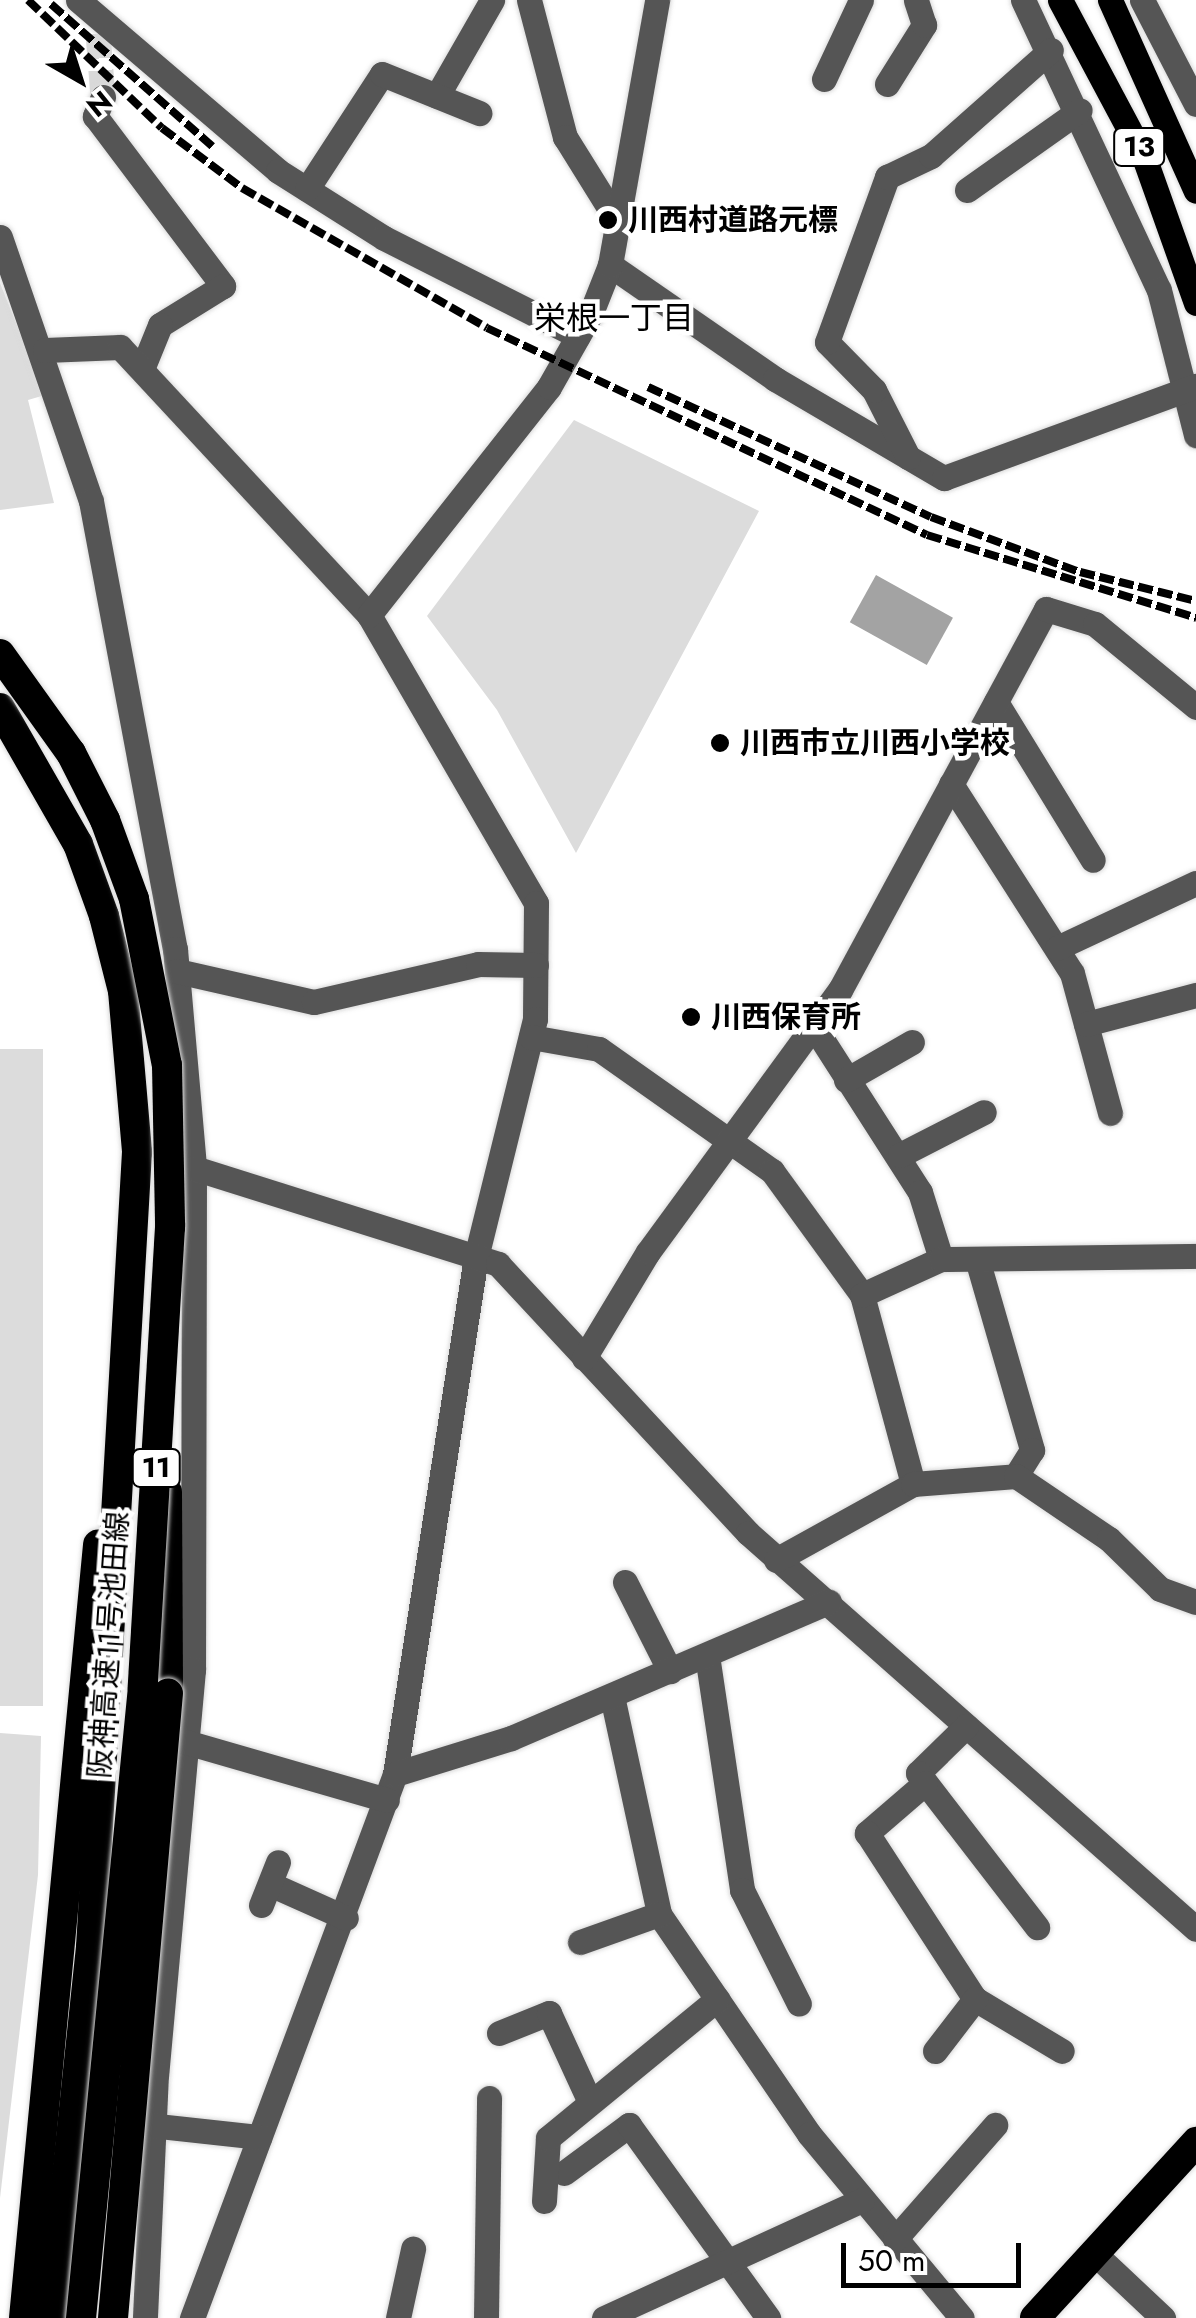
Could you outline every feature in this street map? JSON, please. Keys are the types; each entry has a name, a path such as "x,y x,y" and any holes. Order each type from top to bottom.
{"highway":[{"name":"阪神高速11号池田線","path":"0,654 71,753 138,915 167,1065 166,1304 141,1706 81,2318"},
{"name":"阪神高速11号池田線","path":"0,708 78,844 104,916 123,990 137,1152 93,1910 52,2318"},
{"path":"24,2318 137,1152"},
{"path":"113,2318 168,1693 166,1304"},
{"path":"1035,2318 1196,2142"}],"main road":[{"name":"13","path":"1060,0 1144,157 1196,303"},
{"name":"13","path":"1110,0 1196,191"}],"street":[{"path":"78,0 98,27 184,100 307,190 578,336"},
{"path":"437,96 492,0"},
{"path":"529,0 564,136 616,219"},
{"path":"370,615 549,388 578,336 610,265 657,0"},
{"path":"824,80 861,0"},
{"path":"887,84 924,24 916,0"},
{"path":"1024,0 1080,110 1159,290 1189,389 1196,435"},
{"path":"1142,0 1196,104"},
{"path":"908,456 874,390 828,342 888,177 932,156 1051,50"},
{"path":"307,190 382,74 480,113"},
{"path":"103,97 95,116 223,286 160,325 142,370"},
{"path":"966,190 1080,110"},
{"path":"0,237 45,350 91,501 177,971 194,1168 198,1454 186,1742 154,2124 145,2318"},
{"path":"610,265 944,478 1189,389"},
{"path":"45,350 120,347 370,615 536,903 531,1037 476,1256 395,1774 346,1918 192,2318"},
{"path":"584,1358 729,1136 814,1026 1046,610 1066,609 1137,652 1196,707"},
{"path":"996,702 1093,860"},
{"path":"951,784 1056,948 1086,1024 1110,1114"},
{"path":"1056,948 1196,884"},
{"path":"177,971 314,1002 478,964 536,964"},
{"path":"1086,1024 1196,996 1196,1004"},
{"path":"814,1026 846,1080 900,1155 941,1259"},
{"path":"531,1037 598,1049 729,1136 772,1170 862,1294 914,1484"},
{"path":"846,1080 912,1042"},
{"path":"900,1155 984,1112"},
{"path":"194,1168 498,1264 776,1560 1196,1930"},
{"path":"862,1294 941,1259 1196,1256"},
{"path":"976,1259 1032,1450 1016,1476"},
{"path":"776,1560 914,1484 1016,1476 1109,1539 1160,1589 1196,1602"},
{"path":"625,1582 670,1671"},
{"path":"395,1774 612,1696 828,1602"},
{"path":"707,1655 742,1890 800,2004"},
{"path":"612,1696 659,1914 862,2200 962,2318"},
{"path":"966,1726 918,1773 1037,1927"},
{"path":"186,1742 387,1800"},
{"path":"925,1783 867,1833 975,1999 1062,2050"},
{"path":"270,1884 346,1918"},
{"path":"580,1942 659,1914"},
{"path":"544,2201 548,2138 589,2100 717,1999"},
{"path":"935,2051 975,1999"},
{"path":"498,2033 549,2013 589,2100"},
{"path":"486,2318 490,2098"},
{"path":"66,2318 82,2144 102,2123 154,2124 259,2137"},
{"path":"564,2173 630,2125 768,2318"},
{"path":"895,2239 995,2125"},
{"path":"604,2318 730,2264 862,2200"},
{"path":"398,2318 412,2248"},
{"path":"1094,2254 1163,2318"}],"shaded area":[{"path":"0,283 45,395 28,400 54,503 0,510"},
{"path":"574,420 759,511 576,853 497,710 427,616"},
{"path":"876,575 953,618 927,665 850,622"},
{"path":"0,1049 43,1049 43,1706 0,1706"},
{"path":"0,1733 41,1736 38,1875 0,2198"}],"tunnel":[{"path":"98,33 103,97"}],"railway":[{"path":"28,0 162,128 242,188 487,328 927,535 1196,618"},
{"path":"51,4 212,146"},
{"path":"648,387 931,517 1080,572 1196,601"}],"place":[{"name":"川西村道路元標","path":"608,220"},
{"name":"川西市立川西小学校","path":"720,743"},
{"name":"川西保育所","path":"691,1017"}],"district":[{"name":"栄根一丁目","path":"614,318"}]}
